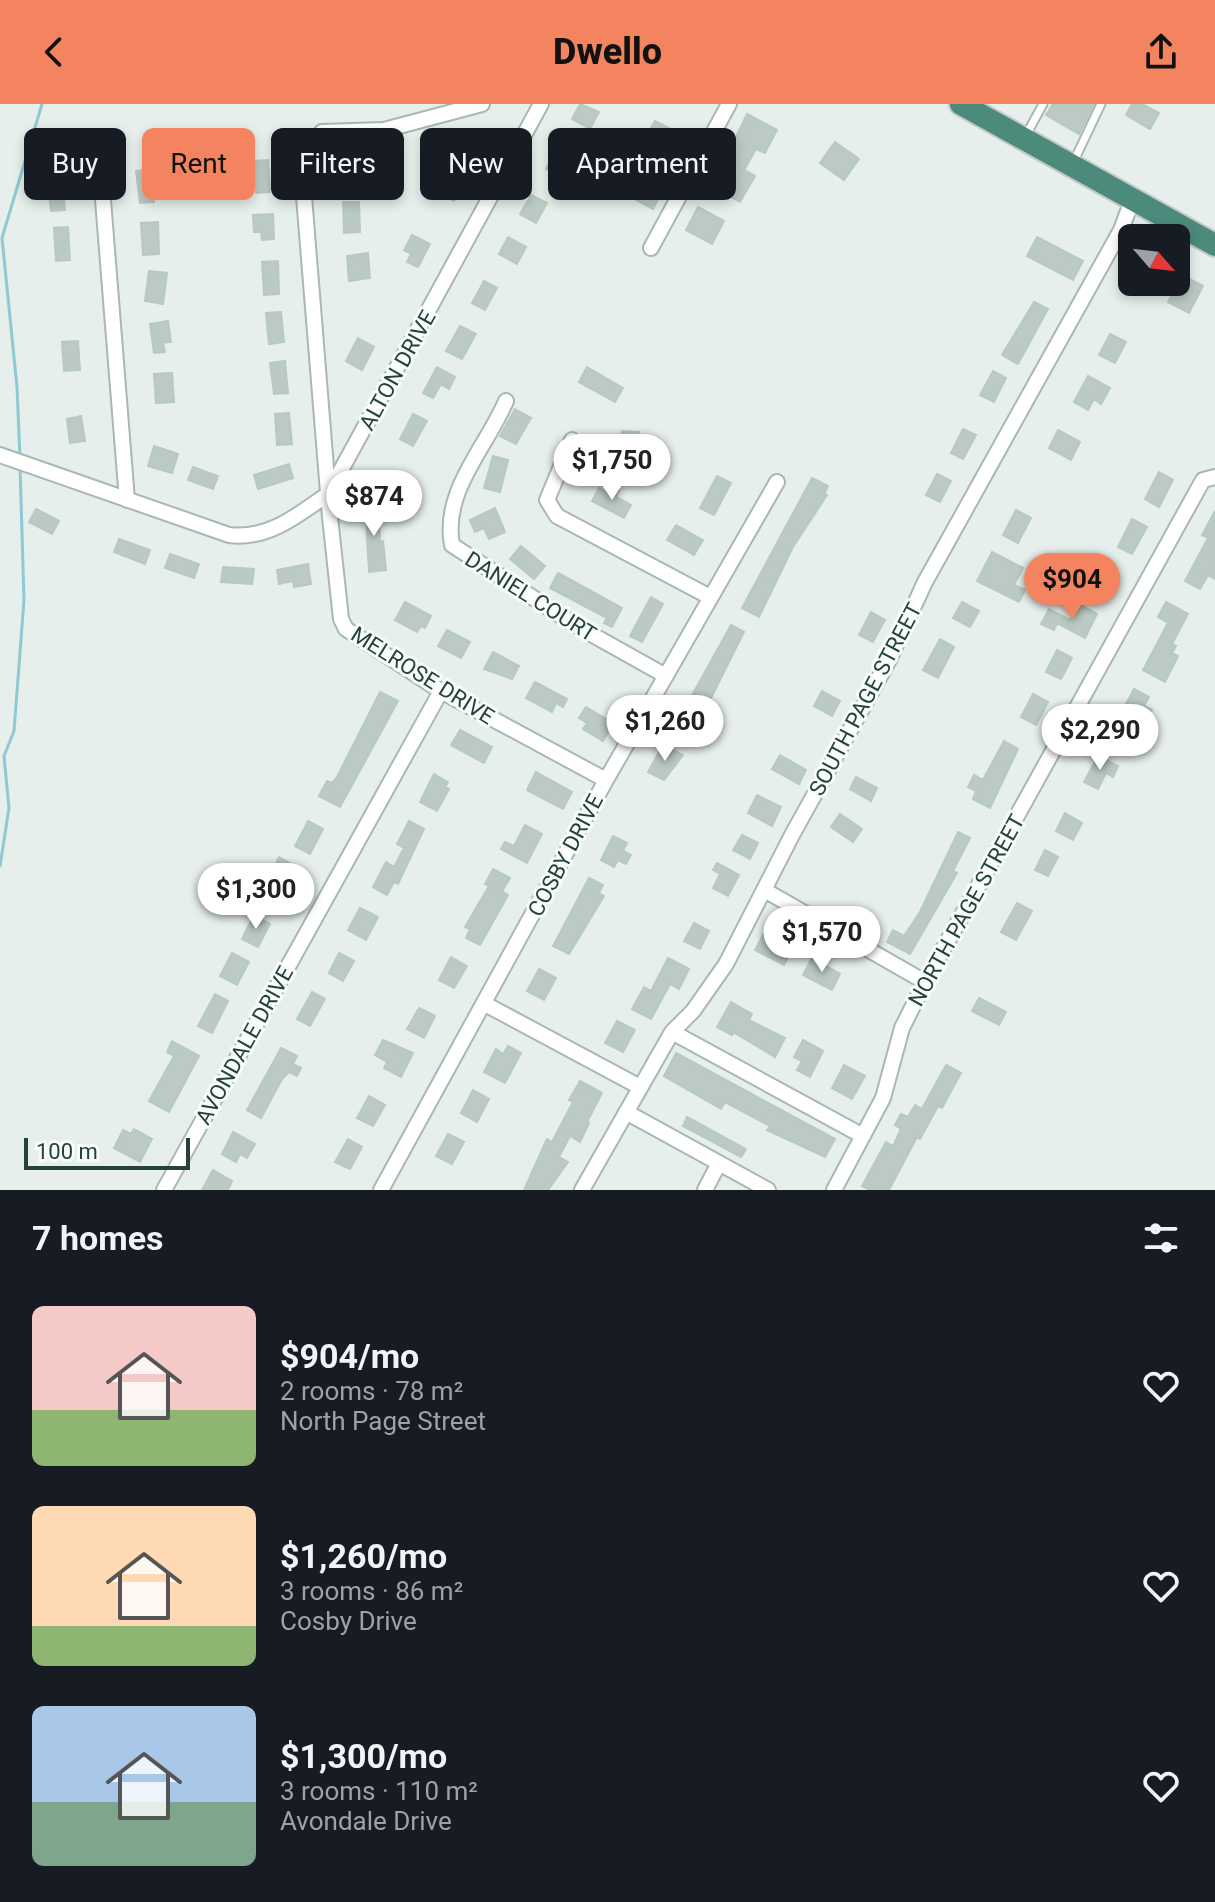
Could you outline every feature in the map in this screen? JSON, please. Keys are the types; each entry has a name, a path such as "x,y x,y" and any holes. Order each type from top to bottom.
{"highway":[{"path":"961,104 1215,245"}],"street":[{"name":"MELROSE DRIVE","path":"482,104 450,115 384,130 322,132 305,164 303,184 341,619 346,629 441,691 606,780"},
{"name":"ALTON DRIVE","path":"0,455 238,536 258,535 289,521 328,494 541,104"},
{"path":"651,248 729,104"},
{"name":"SOUTH PAGE STREET","path":"582,1190 672,1032 693,1011 726,964 792,835 889,660 925,582 1121,230 1133,198"},
{"path":"103,200 127,500"},
{"name":"DANIEL COURT","path":"506,401 458,494 448,523 452,545 575,625 666,676"},
{"path":"572,440 547,500 557,516 710,597"},
{"name":"NORTH PAGE STREET","path":"834,1190 883,1098 902,1028 925,982 1203,480 1215,477"},
{"name":"COSBY DRIVE","path":"381,1190 606,780 777,482"},
{"name":"AVONDALE DRIVE","path":"164,1190 441,691"},
{"path":"766,891 925,982"},
{"path":"485,1004 640,1087"},
{"path":"672,1032 863,1136"},
{"path":"626,1112 768,1190"},
{"path":"705,1190 719,1163"}],"lane":[{"path":"1024,139 1043,104"},
{"path":"1072,165 1101,104"}],"building":[{"path":"580,104 599,112 591,128 572,119"},
{"path":"1053,104 1094,104 1079,134 1046,115"},
{"path":"1132,104 1142,104 1159,113 1150,129 1126,115"},
{"path":"747,114 777,130 765,153 756,149 744,170 755,176 740,202 736,200 736,137"},
{"path":"655,121 668,128 651,128"},
{"path":"835,142 859,159 844,180 820,163"},
{"path":"268,160 270,192 256,193 255,161"},
{"path":"142,170 142,200 154,202 140,203 136,171"},
{"path":"532,196 547,203 536,223 520,214 528,200 532,200"},
{"path":"50,200 64,200 65,210 51,211"},
{"path":"636,200 658,200 653,209"},
{"path":"343,202 359,202 360,232 344,233"},
{"path":"698,207 724,221 712,244 686,230"},
{"path":"273,214 274,239 262,240 261,232 254,232 253,215"},
{"path":"158,222 159,254 143,255 141,223"},
{"path":"68,227 70,260 56,261 54,228"},
{"path":"412,235 430,244 418,267 407,262 411,254 404,250"},
{"path":"508,237 526,247 517,264 499,254"},
{"path":"1037,237 1083,261 1073,280 1027,256"},
{"path":"368,253 370,278 349,281 347,256"},
{"path":"278,261 279,294 264,295 262,262"},
{"path":"149,271 167,273 163,304 145,301"},
{"path":"1190,279 1203,286 1189,313 1168,302 1171,296 1190,296"},
{"path":"484,281 497,288 485,310 472,303"},
{"path":"1034,302 1048,309 1018,364 1002,355"},
{"path":"281,312 284,342 269,344 266,313"},
{"path":"168,321 171,342 163,343 165,352 154,353 150,324"},
{"path":"460,326 476,334 462,359 446,351"},
{"path":"1110,334 1126,342 1115,363 1099,355"},
{"path":"358,338 374,347 362,370 346,361"},
{"path":"78,341 80,370 64,371 62,342"},
{"path":"285,361 288,393 274,394 270,363"},
{"path":"437,367 455,377 449,389 441,384 433,398 423,393"},
{"path":"587,367 623,388 615,402 579,382"},
{"path":"993,371 1006,378 994,402 980,395"},
{"path":"172,373 174,402 156,403 154,374"},
{"path":"1088,376 1110,388 1101,404 1094,399 1088,410 1074,402"},
{"path":"515,409 531,418 516,444 500,436"},
{"path":"289,413 292,444 277,445 275,414"},
{"path":"413,414 427,421 413,446 400,439"},
{"path":"81,416 85,441 70,443 67,419"},
{"path":"963,429 976,435 963,459 951,453"},
{"path":"1058,430 1080,442 1071,460 1049,448"},
{"path":"622,431 639,432 636,463 620,462"},
{"path":"154,446 178,454 172,473 148,466"},
{"path":"493,456 508,460 500,492 484,488"},
{"path":"289,464 293,478 258,489 254,475"},
{"path":"193,467 218,476 213,489 188,480"},
{"path":"1159,472 1173,480 1159,507 1145,499"},
{"path":"937,474 951,481 940,502 926,495"},
{"path":"717,476 731,483 714,515 700,508"},
{"path":"812,478 828,486 824,494 827,495 793,547 759,617 742,608"},
{"path":"611,486 619,490 616,497 631,505 624,518 592,501 599,488 607,493"},
{"path":"378,501 380,541 383,541 386,570 369,572 365,502"},
{"path":"495,508 505,532 489,539 484,528 475,532 470,520"},
{"path":"36,509 59,521 52,534 29,522"},
{"path":"1016,510 1031,518 1018,543 1003,535"},
{"path":"1215,511 1215,579 1208,575 1200,589 1185,581 1208,538 1202,535"},
{"path":"1132,519 1147,527 1132,554 1118,547"},
{"path":"676,525 703,540 694,555 667,540"},
{"path":"119,539 150,550 145,564 114,552"},
{"path":"521,546 545,566 534,579 510,559"},
{"path":"992,552 1023,568 1014,585 1025,590 1019,602 977,581"},
{"path":"170,554 199,564 194,578 165,568"},
{"path":"308,564 311,584 294,587 293,581 279,584 277,570"},
{"path":"223,567 254,569 252,584 221,582"},
{"path":"558,573 622,608 612,627 604,623 607,618 550,588"},
{"path":"651,597 663,604 642,642 630,636"},
{"path":"405,602 431,616 425,628 421,626 417,632 395,620"},
{"path":"962,602 979,611 970,627 953,618"},
{"path":"1166,602 1188,614 1172,644 1176,646 1172,653 1178,656 1165,682 1143,670 1168,623 1158,617"},
{"path":"1079,604 1097,614 1085,638 1057,623 1054,630 1041,624 1049,609 1070,620"},
{"path":"871,612 885,620 873,642 859,635"},
{"path":"731,625 744,632 708,704 715,707 700,734 688,728 695,714 685,708"},
{"path":"447,630 470,642 461,658 438,646"},
{"path":"940,639 954,647 938,678 923,670"},
{"path":"1057,650 1072,658 1061,679 1046,672"},
{"path":"493,652 519,666 512,679 484,669"},
{"path":"535,682 567,699 563,707 556,703 552,712 526,698"},
{"path":"1134,689 1149,697 1144,706 1152,710 1143,727 1120,715"},
{"path":"822,691 840,701 832,716 814,706"},
{"path":"380,692 398,701 340,807 319,796 327,781 332,783 337,777"},
{"path":"1033,694 1048,702 1036,725 1021,717"},
{"path":"586,707 613,723 603,741 583,729 587,723 579,718"},
{"path":"460,730 492,747 484,763 451,745"},
{"path":"1004,741 1018,749 990,808 973,799 976,791 968,787 974,775 983,780"},
{"path":"663,745 683,755 664,780 648,772"},
{"path":"780,755 806,770 799,784 772,769"},
{"path":"1098,756 1118,766 1113,777 1106,773 1098,789 1084,782"},
{"path":"536,772 572,792 563,809 527,790"},
{"path":"434,774 448,782 445,787 449,789 437,811 420,802"},
{"path":"856,777 877,788 871,801 850,789"},
{"path":"757,795 781,807 772,826 748,813"},
{"path":"1065,813 1082,823 1073,840 1056,831"},
{"path":"840,814 862,829 853,842 831,827"},
{"path":"308,821 323,829 310,854 295,846"},
{"path":"409,821 424,829 398,884 394,882 387,895 373,887 386,862 394,867 404,848 397,844"},
{"path":"525,825 542,834 527,863 501,849 505,842 514,846"},
{"path":"958,832 970,838 953,871 957,873 910,954 887,942 893,930 904,936 920,912"},
{"path":"742,835 758,843 750,859 733,850"},
{"path":"613,836 627,843 623,851 631,855 626,864 618,860 614,867 601,860"},
{"path":"1045,850 1058,857 1048,876 1035,870"},
{"path":"279,857 302,870 290,893 274,884 279,875 272,871"},
{"path":"717,863 739,875 728,896 713,888 720,874 713,870"},
{"path":"493,869 510,878 502,891 508,895 480,945 466,938 470,929 465,927 489,886 485,884"},
{"path":"589,878 603,885 599,893 604,896 569,954 553,946"},
{"path":"1017,903 1032,911 1016,940 1001,932"},
{"path":"360,908 378,917 366,940 348,930"},
{"path":"254,915 270,924 258,947 242,939"},
{"path":"694,923 709,931 700,949 684,941"},
{"path":"764,933 793,948 784,965 755,950"},
{"path":"232,953 249,962 237,985 220,976"},
{"path":"339,953 354,961 343,981 329,973"},
{"path":"451,957 467,966 454,988 439,980"},
{"path":"668,958 689,969 679,989 670,984 651,1019 632,1009 644,987 651,991"},
{"path":"812,958 840,974 832,990 803,975"},
{"path":"539,969 556,978 544,1000 527,991"},
{"path":"312,992 325,999 310,1026 297,1019"},
{"path":"215,994 228,1001 212,1033 198,1026"},
{"path":"979,998 1006,1012 999,1025 972,1011"},
{"path":"731,1002 752,1014 749,1020 785,1038 775,1057 733,1032 732,1035 717,1027"},
{"path":"419,1008 435,1016 424,1038 407,1029"},
{"path":"617,1021 635,1030 623,1052 605,1043"},
{"path":"383,1040 413,1053 401,1077 384,1068 387,1062 375,1055"},
{"path":"803,1040 823,1051 810,1077 797,1070 802,1061 794,1057"},
{"path":"172,1041 199,1056 169,1112 149,1101 174,1056 167,1052"},
{"path":"508,1046 521,1053 505,1083 484,1072 496,1049 503,1054"},
{"path":"281,1048 297,1056 293,1064 301,1068 297,1076 289,1072 282,1079 261,1118 247,1110"},
{"path":"676,1053 835,1139 825,1157 767,1130 770,1126 725,1102 721,1109 664,1076"},
{"path":"844,1065 865,1076 852,1099 832,1088"},
{"path":"946,1065 961,1073 942,1108 938,1106 920,1139 917,1137 889,1190 870,1190 862,1186 886,1142 893,1146 901,1129 895,1125 901,1114 908,1117 915,1105 922,1109"},
{"path":"580,1081 602,1093 580,1142 570,1136 559,1157 568,1162 548,1190 524,1190 547,1139 552,1142 573,1102 569,1100"},
{"path":"473,1090 489,1099 477,1122 461,1113"},
{"path":"369,1096 385,1105 373,1126 357,1118"},
{"path":"687,1117 746,1149 741,1157 683,1126"},
{"path":"134,1129 152,1139 140,1162 114,1148 123,1130 131,1134"},
{"path":"233,1132 255,1144 247,1158 240,1154 236,1162 222,1154"},
{"path":"448,1134 464,1142 452,1164 436,1156"},
{"path":"348,1139 362,1147 350,1169 335,1162"},
{"path":"213,1170 232,1181 228,1190 202,1190"}],"waterway":[{"path":"20,458 17,387 2,238 42,104"},
{"path":"0,866 9,808 4,756 14,731 24,600 20,466"}]}
